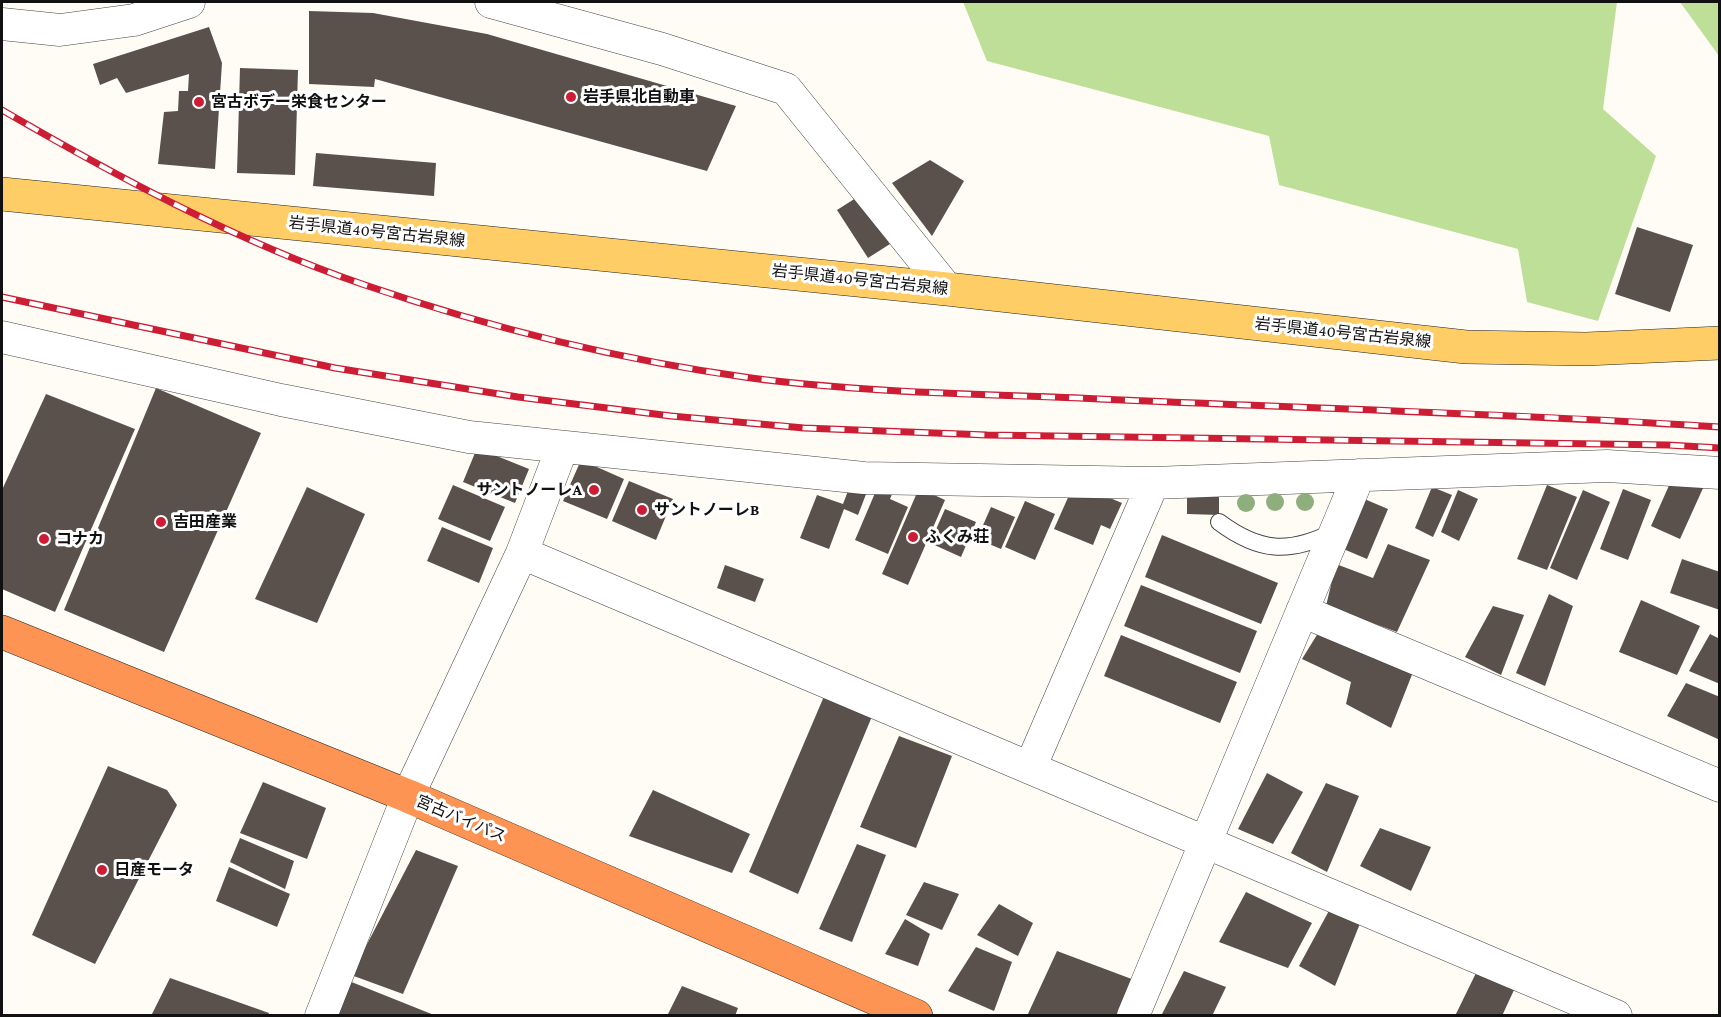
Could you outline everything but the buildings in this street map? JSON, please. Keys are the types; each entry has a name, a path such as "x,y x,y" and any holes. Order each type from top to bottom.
{"highway":[{"name":"宮古バイパス","path":"2,632 408,796 916,1016"}],"main road":[{"name":"岩手県道40号宮古岩泉線","path":"2,194 947,289 1466,346 1586,349 1719,344"}],"street":[{"path":"2,24 60,30 134,20 189,2"},
{"path":"490,2 662,49 786,89 947,289"},
{"path":"2,336 281,400 469,437 864,478 1153,483 1607,466 1719,473"},
{"path":"321,1016 408,796 522,553 562,448"},
{"path":"1133,1016 1359,475"},
{"path":"1030,768 1153,483"},
{"path":"522,553 1616,1016"},
{"path":"1302,611 1719,786"}],"lane":[{"path":"1219,522 1240,537 1284,549 1308,544 1336,530"}],"green space":[{"path":"963,2 1617,2 1603,109 1656,156 1598,321 1527,302 1518,249 1279,185 1269,136 987,61"},
{"path":"1680,2 1719,2 1719,56"}],"railway":[{"path":"2,110 178,206 315,267 409,300 505,328 653,362 792,383 956,394 1480,414 1720,427"},
{"path":"2,297 335,368 518,397 671,416 804,428 987,435 1668,445 1720,448"}],"place":[{"name":"岩手県北自動車","path":"571,97"},
{"name":"宮古ボデー栄食センター","path":"199,102"},
{"name":"サントノーレA","path":"594,490"},
{"name":"サントノーレB","path":"642,510"},
{"name":"吉田産業","path":"161,522"},
{"name":"ふくみ荘","path":"913,537"},
{"name":"コナカ","path":"44,539"},
{"name":"日産モータ","path":"102,870"}]}
